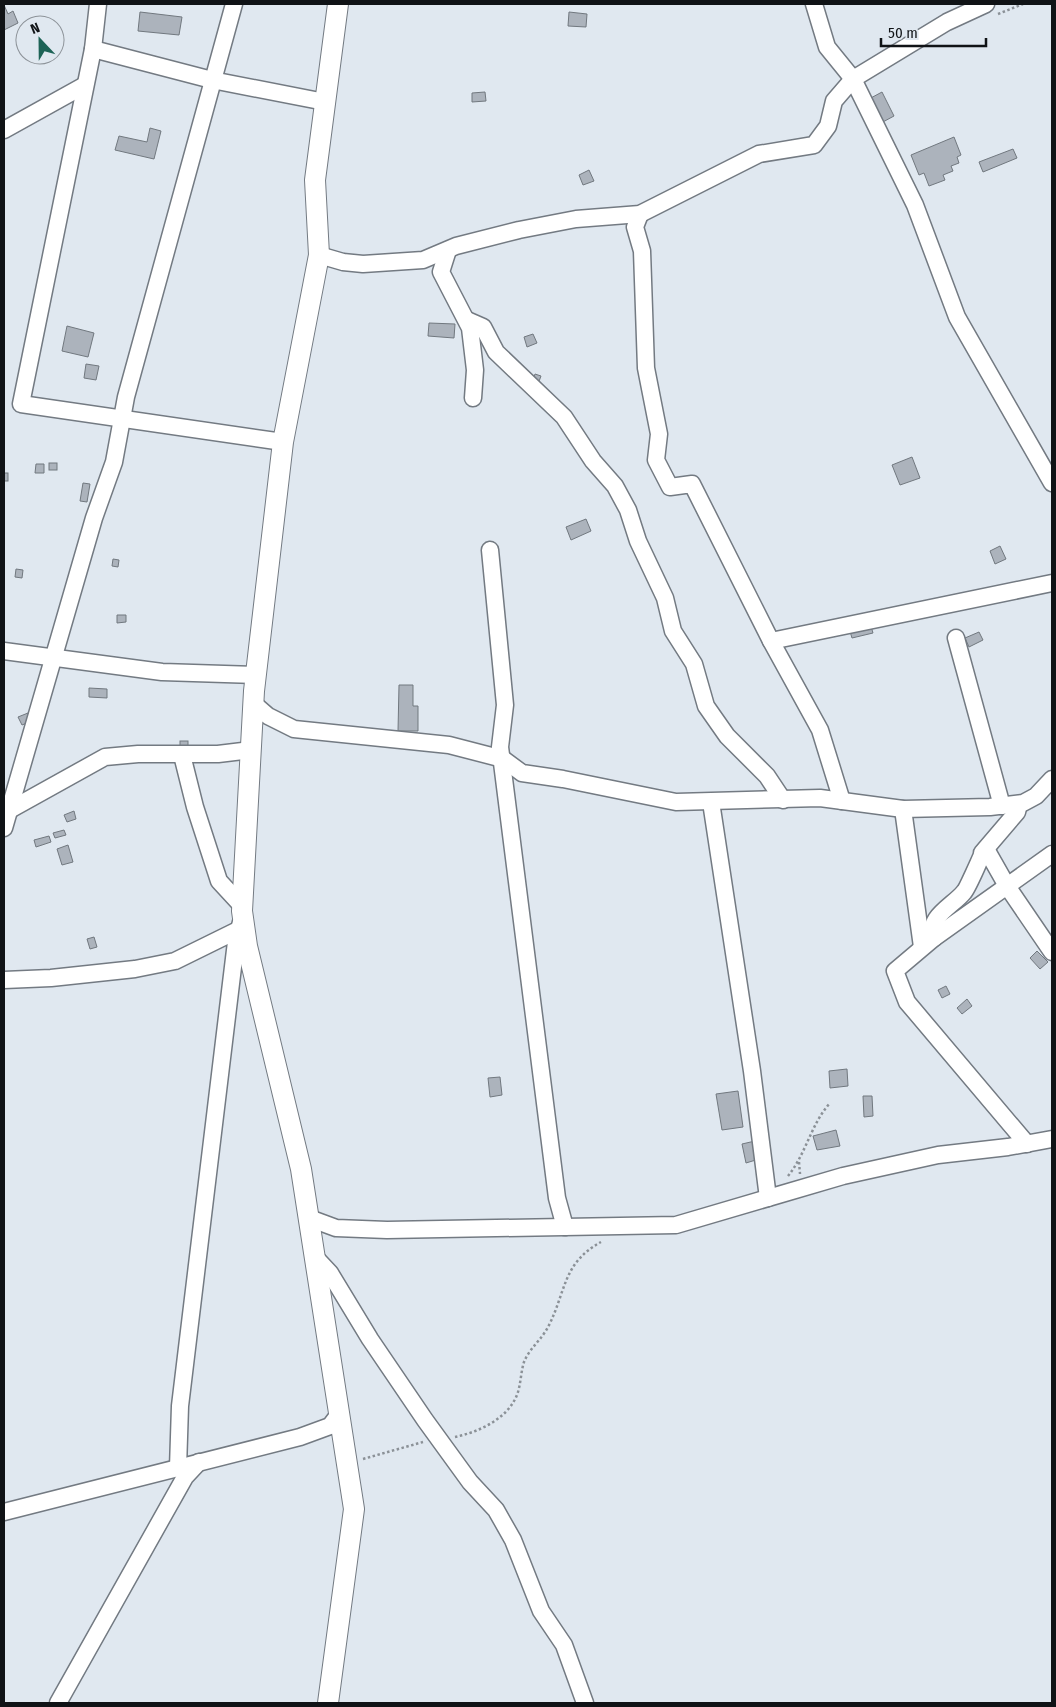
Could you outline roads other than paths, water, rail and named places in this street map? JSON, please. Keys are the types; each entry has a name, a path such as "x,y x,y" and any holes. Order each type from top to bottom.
{"street":[{"path":"98,4 93,49 21,404 284,442"},
{"path":"4,828 7,812 94,518 114,462 122,418 234,4"},
{"path":"178,1468 180,1406 203,1201 241,919 256,675 284,442 319,255 315,180 338,4"},
{"path":"814,4 827,47 853,79 915,205 957,317 1052,482"},
{"path":"319,255 343,262 389,263 423,260 448,250 519,230 568,220 640,214 759,154 814,144 828,126 834,101 853,79 947,22 986,4"},
{"path":"93,49 212,80 325,102"},
{"path":"4,130 85,85"},
{"path":"640,214 635,227 642,251 646,368 659,434 656,460 670,487 692,484 771,641 820,730 842,802"},
{"path":"448,250 441,272 470,328 471,345 475,360 473,398"},
{"path":"467,320 483,327 496,352 564,417 593,461 616,486 628,510 638,542 665,598 673,631 694,664 706,706 728,736 767,776 783,800"},
{"path":"490,550 505,705 500,747 557,1198 565,1227"},
{"path":"771,641 1052,583"},
{"path":"956,638 1002,806"},
{"path":"4,651 12,654 53,657 162,672 256,675"},
{"path":"253,703 268,716 294,729 450,745 503,759 522,773 676,802 820,798 903,809 1002,806 1019,804 1036,796 1052,779"},
{"path":"7,812 105,757 138,754 182,755 251,750"},
{"path":"182,755 195,807 219,881 241,919 301,1169 347,1463 354,1509 328,1703"},
{"path":"711,802 768,1195"},
{"path":"928,943 934,922 964,892 986,849 1017,812 1019,804"},
{"path":"903,809 928,943"},
{"path":"986,849 1007,886 1052,952"},
{"path":"1026,1144 907,1002 895,971 928,943 1052,854"},
{"path":"4,980 134,969 175,961 241,919"},
{"path":"308,1218 336,1228 676,1225 698,1221 768,1195 812,1183 922,1158 1052,1139"},
{"path":"315,1257 330,1273 370,1339 439,1440 470,1482 496,1510 525,1567 532,1592 570,1658 585,1703"},
{"path":"4,1512 300,1437 330,1426 339,1414"},
{"path":"58,1703 185,1477 198,1462 204,1460"}]}
